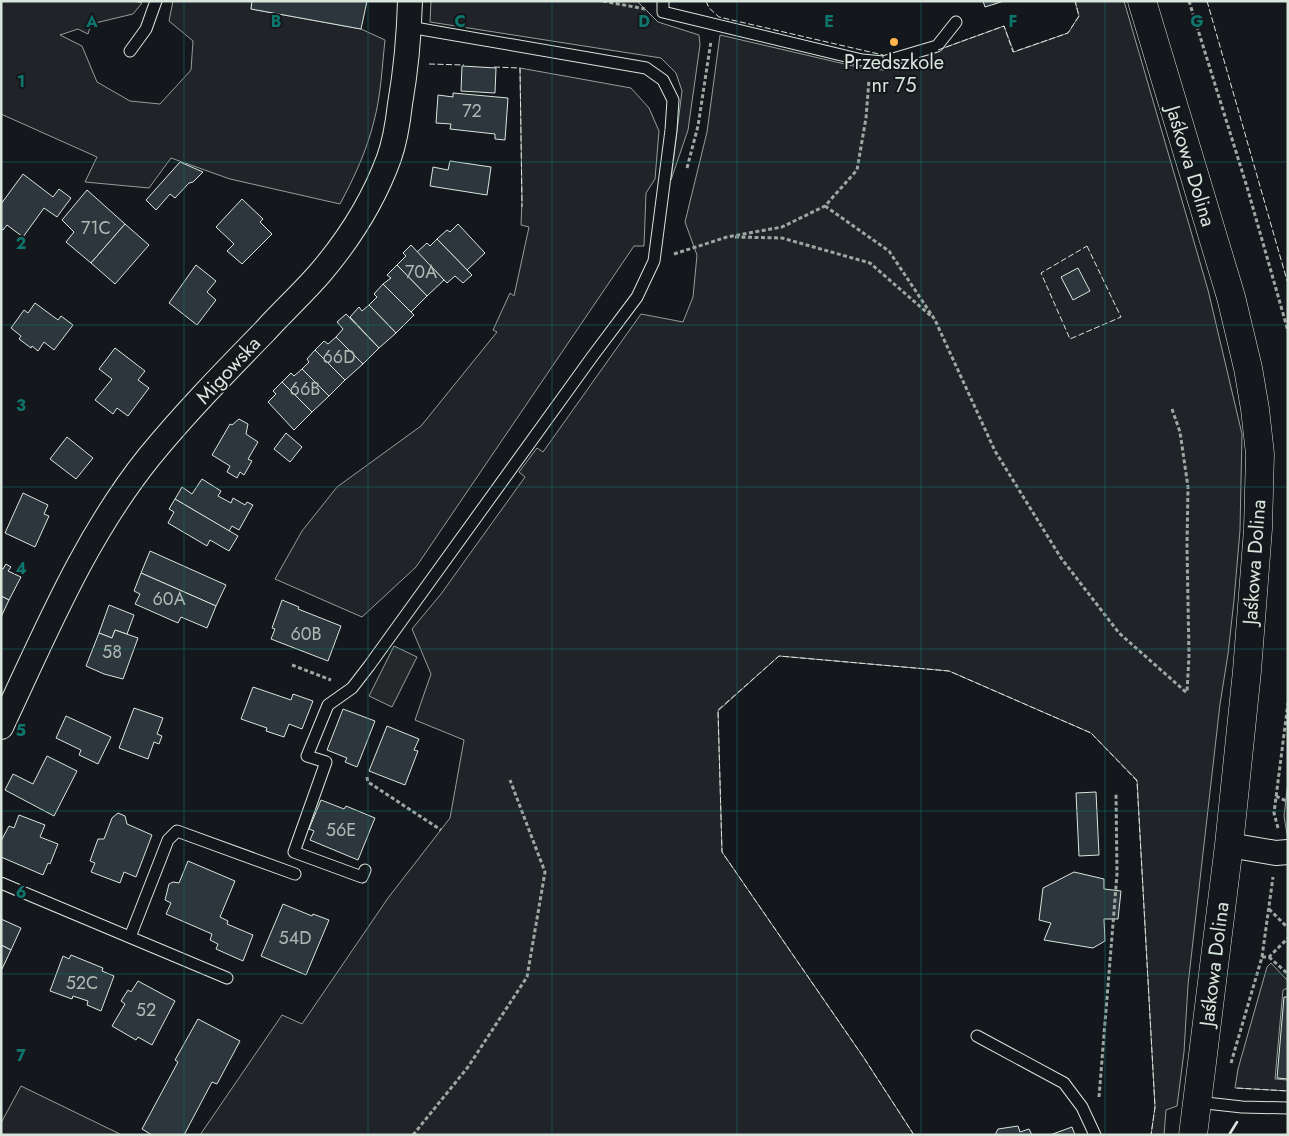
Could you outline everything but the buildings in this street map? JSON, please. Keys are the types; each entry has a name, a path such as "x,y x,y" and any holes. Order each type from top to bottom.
{"street":[{"name":"Migowska","path":"1,728 62,598 84,555 113,506 149,457 214,384 320,273 337,252 380,181 390,156 404,83 410,1"},
{"name":"Jaśkowa Dolina","path":"1142,1 1231,297 1248,368 1260,454 1258,529 1247,671 1229,846 1193,1135"},
{"path":"1229,846 1282,852"}],"lane":[{"path":"130,51 146,28 156,1"},
{"path":"663,7 714,24 862,60 883,62 937,46 956,22"},
{"path":"365,870 362,877 294,852 326,762 307,756 328,705 352,688 637,297 654,261 671,130 673,100 663,80 646,68 409,27"},
{"path":"130,937 168,840 177,831 295,874"},
{"path":"1,883 227,978"},
{"path":"978,1036 1064,1083 1082,1107 1095,1135"},
{"path":"1196,1102 1242,1107 1288,1108"}],"path":[{"path":"603,1 663,7"},
{"path":"1190,1 1247,187 1288,331"},
{"path":"686,171 698,126 714,24"},
{"path":"654,261 727,237 782,226 825,206 857,170 866,118 869,80 862,60"},
{"path":"825,206 889,251 935,320 995,451 1061,558 1119,633 1187,693 1188,488 1180,432 1172,409"},
{"path":"727,237 782,238 870,263 935,320"},
{"path":"292,665 352,688"},
{"path":"1230,1064 1262,957 1269,909 1282,852 1274,813 1288,702"},
{"path":"367,777 368,782 442,830"},
{"path":"413,1135 468,1066 527,977 545,872 510,780"},
{"path":"1098,1105 1117,874 1116,793"},
{"path":"1276,796 1288,802"},
{"path":"1269,909 1288,928"},
{"path":"1269,957 1288,938"},
{"path":"1262,957 1269,957 1288,974"}],"shaded area":[{"path":"1,1 134,1 142,3 133,14 91,24 88,34 78,29 60,35 82,46 97,82 130,101 160,104 191,70 193,41 169,21 173,1 252,1 251,9 361,29 385,40 378,101 368,143 340,204 230,179 171,158 149,188 85,182 97,157 1,114"},
{"path":"431,1 637,1 658,22 699,35 700,45 688,130 671,180 682,91 676,73 661,58 430,22"},
{"path":"1075,1 1124,1 1208,290 1242,434 1240,530 1234,600 1220,704 1188,985 1184,1052 1177,1106 1166,1110 1164,1135 1151,1135 1155,1107 1137,780 1091,733 949,671 779,656 718,711 722,852 864,1058 914,1135 200,1135 282,1015 302,1024 388,898 450,818 464,740 415,720 431,674 412,629 441,594 525,477 519,472 537,448 543,452 641,314 683,322 693,297 697,255 685,222 707,132 720,35 862,68 883,70 1004,26 1014,52 1068,33 1079,16"},
{"path":"520,68 631,88 649,108 659,131 655,179 646,193 644,246 634,246 416,567 362,617 275,579 302,531 337,487 421,426 497,332 493,330 510,293 514,296 529,227 521,225"},
{"path":"394,646 417,657 392,707 369,696"},
{"path":"1288,781 1288,840 1284,816"},
{"path":"1271,963 1288,981 1288,988 1283,990 1275,1079 1288,1080 1288,1091 1235,1088 1238,1069 1267,967"},
{"path":"21,1086 122,1135 1,1135 1,1123"}],"fence":[{"path":"706,1 709,8 719,17 883,55 883,70 914,58"},
{"path":"938,50 1004,26 1013,52 1068,33 1079,16 1075,1"},
{"path":"1207,1 1288,284"},
{"path":"429,64 464,65"},
{"path":"494,67 520,68 522,207"},
{"path":"1087,246 1121,317 1070,339 1041,273 1087,246"},
{"path":"914,1135 864,1058 722,852 718,710 779,656 949,671 1091,733 1137,781 1155,1107 1151,1135"},
{"path":"1237,1088 1288,1091"}],"wall":[{"path":"1229,1135 1237,1122"}],"place":[{"name":"Przedszkole nr 75","path":"894,42"}]}
